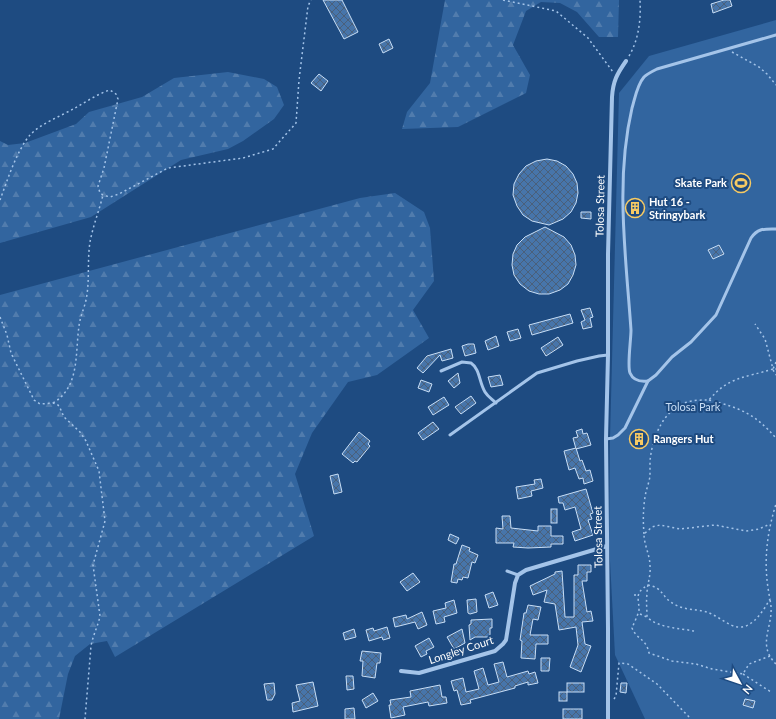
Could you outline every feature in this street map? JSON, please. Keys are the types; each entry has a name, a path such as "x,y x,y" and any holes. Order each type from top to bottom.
{"street":[{"name":"Tolosa Street","path":"608,719 606,439 608,254 612,97 616,76 626,61"},
{"path":"518,575 526,570 607,546"},
{"name":"Longley Court","path":"401,671 419,673 500,648 504,644 507,635 518,575"}],"lane":[{"path":"648,381 640,381 634,378 629,366 631,332 625,262 623,206 626,147 637,90 644,77 657,69 776,35"},
{"path":"606,439 613,438 625,428 648,381 656,375 672,357 691,342 716,315 751,238 755,233 760,230 776,229"},
{"path":"450,435 537,373 577,361 599,356 608,356"},
{"path":"441,371 462,362 471,363 476,369 485,392 489,398 496,403"},
{"path":"507,571 518,575"}],"path":[{"path":"0,200 16,160 30,136 38,129 103,92 110,90 116,94 118,100 104,168 98,186 103,195 110,197 119,194 168,168 243,158 273,149 296,123 308,6 311,0"},
{"path":"504,0 556,11 588,38 616,76"},
{"path":"626,61 636,42 641,14 640,0"},
{"path":"728,48 733,54 759,67 776,85"},
{"path":"0,317 7,335 11,353 34,400 40,404 53,403 60,399 66,392 75,371 79,323 86,300 90,241 103,195"},
{"path":"755,324 765,339 776,375"},
{"path":"773,369 776,362"},
{"path":"709,400 719,388 730,381 773,369 776,370"},
{"path":"647,617 648,609 646,596 650,575 650,564 644,539 643,516 650,476 650,461 653,444 658,429 669,415 682,404 692,401 709,400 746,411 756,418 776,438"},
{"path":"53,403 58,405 64,417 80,432 86,441 99,471 103,494 105,521 93,565 100,616 99,624 91,646 85,719"},
{"path":"776,504 770,524 766,564 766,578 772,606 772,617 766,646 770,656 776,664"},
{"path":"644,534 652,527 660,525 680,529 715,525 746,531 759,529 770,524"},
{"path":"648,585 656,587 675,605 706,612 732,626 740,628 753,622 762,612 770,599"},
{"path":"648,585 640,591 638,595 639,610 632,628 635,635 644,640 648,647 649,653 672,661 696,664 712,669 743,674 771,692"},
{"path":"640,614 647,617 651,621 662,625 694,631"},
{"path":"743,674 750,664 770,656"},
{"path":"608,707 616,696 619,663 628,664 657,684 691,719"}],"green space":[{"path":"445,0 619,0 618,37 599,37 577,12 560,3 541,2 526,11 513,45 530,75 526,93 458,127 402,129 407,112 430,83"},
{"name":"Tolosa Park","path":"776,20 776,719 645,719 615,655 609,542 610,438 619,93 649,56"},
{"path":"228,72 264,79 277,87 284,105 274,119 243,141 228,149 181,160 91,217 0,243 0,141 8,145 25,143 76,124 89,112 142,97 174,78"},
{"path":"395,193 424,212 430,228 434,281 413,310 429,338 377,375 348,382 312,433 295,474 314,536 115,657 107,641 90,644 75,656 68,674 59,719 0,719 0,295 360,198"}],"building":[{"path":"323,0 342,0 358,32 344,39"},
{"path":"724,0 730,0 732,6 713,13 711,4"},
{"path":"389,39 393,48 383,53 379,44"},
{"path":"319,74 328,81 321,91 311,83"},
{"path":"547,159 557,161 566,166 573,174 577,183 578,193 576,203 571,212 563,219 549,225 532,221 523,215 517,206 513,195 514,184 519,174 526,166 536,161"},
{"name":"Hut 16 - Stringybark","path":"635,200 642,203 636,216 629,213"},
{"path":"581,212 591,212 591,219 581,218"},
{"path":"545,227 564,237 571,245 575,255 576,265 568,284 560,290 549,294 539,294 529,291 520,284 514,275 512,265 513,254 517,245 525,237"},
{"path":"719,245 724,254 713,259 708,250"},
{"path":"590,308 593,317 590,318 592,327 583,329 581,322 585,320 581,310"},
{"path":"570,314 573,323 532,335 529,325"},
{"path":"518,329 521,338 510,341 507,332"},
{"path":"496,336 499,346 488,350 485,341"},
{"path":"558,337 563,345 546,356 541,348"},
{"path":"474,344 476,353 465,356 462,346"},
{"path":"451,349 453,358 442,361 440,355 423,373 417,368 427,356"},
{"path":"458,373 460,383 454,388 448,381"},
{"path":"500,375 503,385 491,387 488,377"},
{"path":"421,380 432,384 429,392 418,388"},
{"path":"471,396 476,403 461,414 455,407"},
{"path":"444,397 449,405 433,415 428,407"},
{"path":"433,422 439,429 423,440 418,433"},
{"path":"582,429 583,434 587,433 591,445 576,449 573,438 578,437 576,431"},
{"path":"359,432 370,441 368,444 370,446 357,462 355,461 353,463 342,454"},
{"path":"576,448 580,461 582,460 586,471 590,470 593,481 584,484 583,478 579,479 575,468 569,470 564,451"},
{"path":"338,474 342,492 334,494 330,476"},
{"path":"541,479 543,488 531,491 532,496 518,499 516,487 535,484 534,480"},
{"path":"586,489 593,513 590,514 592,519 588,520 593,535 575,541 572,532 581,529 575,507 565,510 563,503 559,503 558,497"},
{"path":"551,509 557,509 557,523 551,523"},
{"path":"502,516 510,516 511,528 538,531 538,526 551,526 551,536 563,536 563,544 551,544 551,547 528,548 513,547 514,543 496,543 496,528 503,529"},
{"path":"450,534 459,538 456,544 448,540"},
{"path":"462,545 470,548 469,551 478,555 475,563 472,562 468,578 463,577 462,580 458,579 457,583 451,582 454,564 456,564"},
{"path":"578,565 591,565 591,572 587,572 587,581 582,581 587,612 591,611 593,621 582,622 585,644 591,646 581,672 570,667 578,645 576,627 559,630 555,604 544,602 547,590 533,595 530,586 555,574 555,572 562,571 565,617 574,617 574,575 578,575"},
{"path":"413,573 420,582 407,591 400,582"},
{"path":"493,592 498,605 489,608 485,595"},
{"path":"476,599 477,612 470,614 468,613 467,600"},
{"path":"454,600 457,613 444,617 445,622 436,624 433,611 446,608 445,603"},
{"path":"528,605 541,607 538,620 533,619 530,635 548,635 548,644 536,644 535,659 521,658 522,641 520,640 524,613 526,613"},
{"path":"422,612 427,625 418,629 415,622 395,627 393,618 406,615 407,619"},
{"path":"492,619 490,637 475,637 470,640 469,625 471,624 471,620"},
{"path":"387,627 390,638 383,640 382,637 369,641 366,630 373,628 374,631"},
{"path":"354,629 356,637 345,640 343,633"},
{"path":"462,629 465,643 454,649 447,637"},
{"path":"429,638 434,647 426,651 427,654 421,657 415,646"},
{"path":"362,651 381,653 380,663 377,663 375,678 362,676 363,661 360,661"},
{"path":"541,658 550,658 549,671 541,671"},
{"path":"503,662 507,677 528,671 529,674 535,672 538,683 528,685 528,682 515,686 515,688 470,700 471,703 461,705 457,690 454,691 451,681 463,678 466,692 479,689 474,671 483,668 488,685 499,682 494,664"},
{"path":"346,676 353,676 354,689 347,690"},
{"path":"313,682 318,706 293,712 292,703 300,701 296,685"},
{"path":"274,683 275,694 272,700 267,700 264,684"},
{"path":"567,683 584,683 584,692 567,692"},
{"path":"621,683 627,683 626,693 620,692"},
{"path":"440,685 442,697 446,697 447,703 429,706 428,702 403,707 405,715 391,718 389,705 391,705 390,700 411,697 410,691"},
{"path":"559,692 567,692 567,701 559,701"},
{"path":"373,693 378,701 366,708 362,700"},
{"path":"745,699 755,701 753,708 743,705"},
{"path":"354,708 355,719 345,719 345,709"},
{"path":"563,709 582,709 582,719 563,719"}],"place":[{"name":"Skate Park","path":"741,183"},
{"name":"Hut 16 - Stringybark","path":"635,208"},
{"name":"Rangers Hut","path":"639,439"}]}
